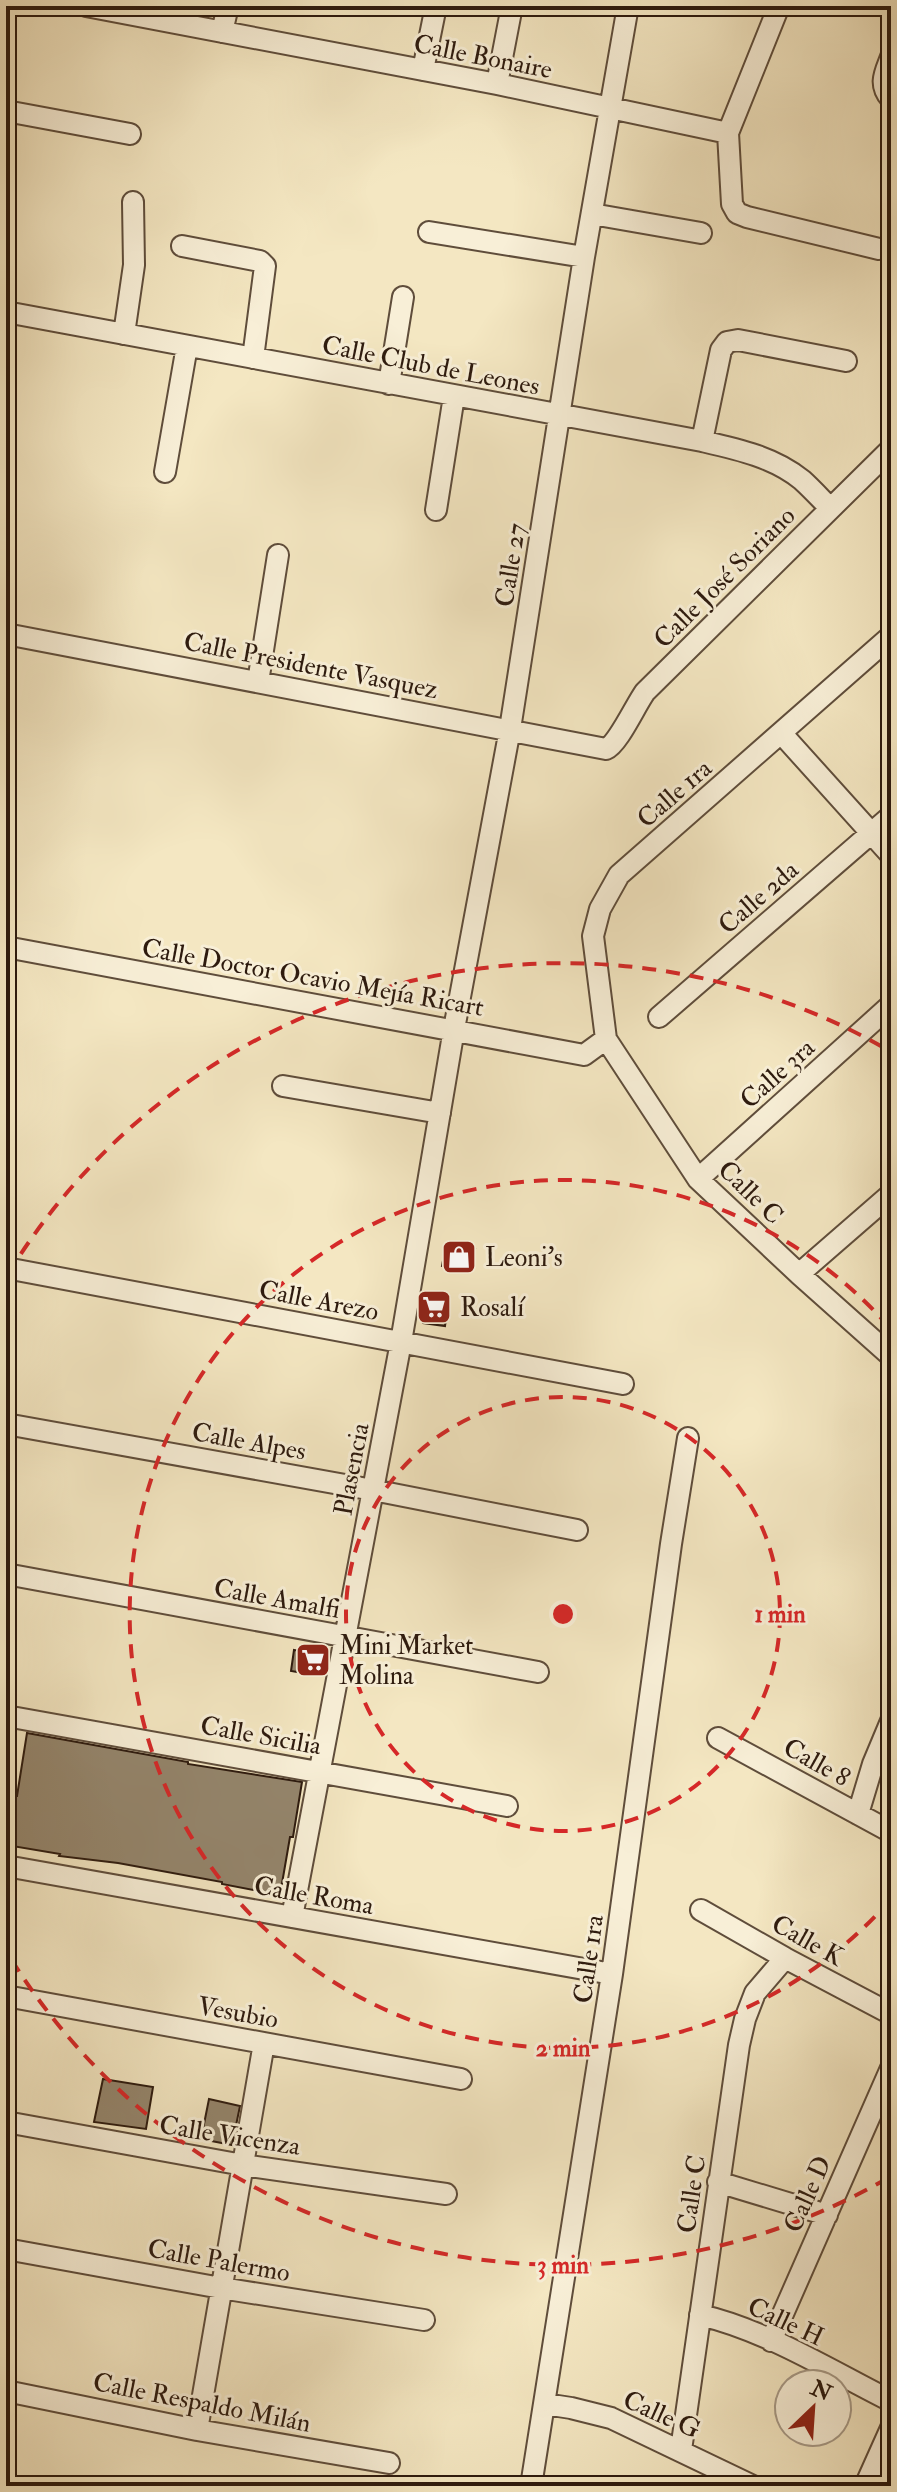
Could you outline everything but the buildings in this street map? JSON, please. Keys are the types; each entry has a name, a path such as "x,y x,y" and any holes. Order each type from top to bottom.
{"street":[{"name":"Calle Bonaire","path":"86,6 119,9 728,133"},
{"path":"222,32 228,6"},
{"path":"423,70 436,6"},
{"path":"497,84 512,6"},
{"name":"Calle 27","path":"454,1029 510,729 584,257 628,6"},
{"path":"779,6 728,133 732,204 737,213 747,217 879,249"},
{"path":"891,57 883,77 883,87 891,99"},
{"path":"6,111 130,134"},
{"path":"124,334 134,265 133,202"},
{"path":"592,214 701,233"},
{"path":"429,232 584,257"},
{"path":"182,246 260,261 265,266 253,358"},
{"path":"389,384 403,297"},
{"name":"Calle Club de Leones","path":"6,312 747,451 782,466 802,480 830,508"},
{"path":"702,441 721,350 727,342 738,340 846,361"},
{"path":"165,472 187,346"},
{"path":"436,510 454,396"},
{"name":"Calle José Soriano","path":"606,749 616,743 645,692 891,449"},
{"path":"258,682 278,555"},
{"name":"Calle Presidente Vasquez","path":"6,634 606,749"},
{"name":"Calle 1ra","path":"606,1039 593,936 600,909 619,875 891,636"},
{"path":"782,734 891,855"},
{"name":"Calle 2da","path":"659,1017 891,816"},
{"name":"Calle Doctor Ocavio Mejía Ricart","path":"6,947 584,1055 606,1039"},
{"name":"Calle 3ra","path":"698,1179 891,1005"},
{"name":"Plasencia","path":"292,1917 401,1342 454,1029"},
{"name":"Calle C","path":"606,1039 698,1179 891,1356"},
{"path":"283,1086 440,1113"},
{"path":"799,1274 891,1194"},
{"name":"Calle Arezo","path":"6,1268 623,1384"},
{"name":"Calle Alpes","path":"6,1424 577,1530"},
{"name":"Calle 1ra","path":"531,2486 612,1974 688,1438"},
{"name":"Calle Amalfi","path":"6,1574 538,1672"},
{"name":"Calle Sicilia","path":"6,1716 507,1806"},
{"path":"858,1814 873,1764 891,1721"},
{"name":"Calle 8","path":"718,1738 891,1832"},
{"name":"Calle Roma","path":"6,1866 612,1974"},
{"name":"Calle K","path":"701,1910 891,2014"},
{"name":"Calle C","path":"681,2450 718,2182 745,2019 755,1993 785,1958"},
{"name":"Vesubio","path":"6,1996 461,2079"},
{"path":"197,2430 264,2043"},
{"name":"Calle D","path":"771,2341 891,2068"},
{"name":"Calle Vicenza","path":"6,2122 243,2165 446,2194"},
{"path":"718,2182 827,2215"},
{"name":"Calle Palermo","path":"6,2249 221,2288 424,2320"},
{"name":"Calle H","path":"700,2315 771,2341 891,2401"},
{"name":"Calle Respaldo Milán","path":"6,2391 197,2430 389,2463"},
{"name":"Calle G","path":"545,2404 611,2418 753,2486"},
{"path":"865,2486 891,2428"}],"place":[{"name":"Leoni's","path":"459,1257"},
{"name":"Rosalí","path":"434,1307"},
{"name":"Mini Market Molina","path":"313,1660"}]}
